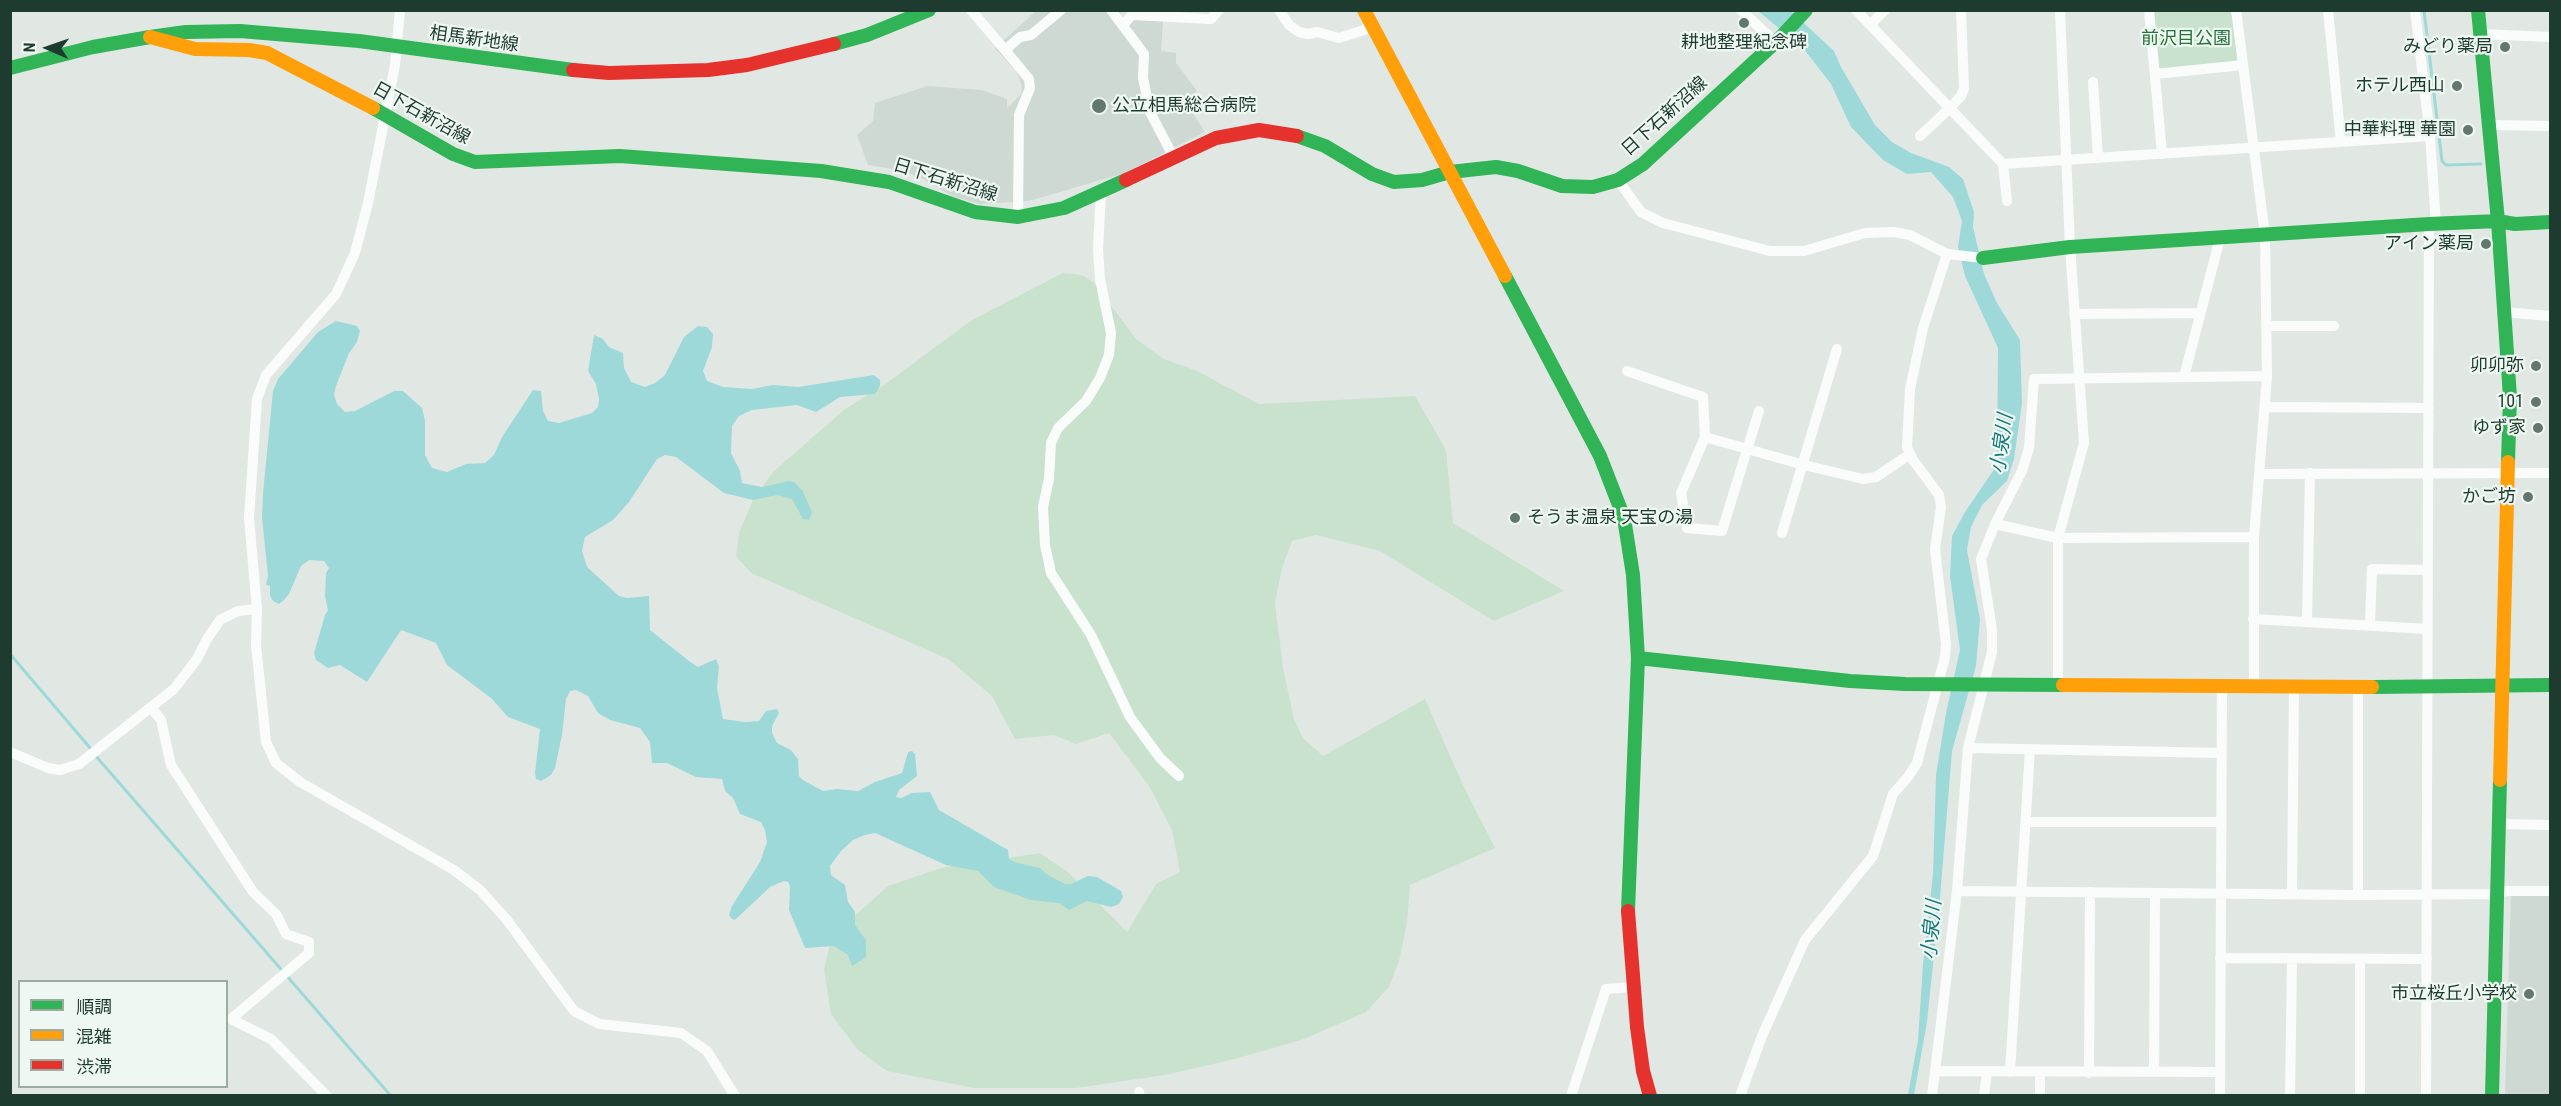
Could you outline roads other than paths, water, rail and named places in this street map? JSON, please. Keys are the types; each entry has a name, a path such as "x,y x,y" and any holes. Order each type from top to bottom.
{"street":[{"path":"400,10 395,65 386,115 355,253 341,286 266,375 257,399 249,518 257,609 256,645 266,742 276,763 300,782 454,870 480,890 514,929 574,1011 599,1024 681,1033 708,1051 735,1095"},
{"name":"相馬新地線","path":"10,68 93,47 186,32 296,33 557,69 609,73 727,68 800,54 867,35 929,10"},
{"path":"971,10 1029,79 1030,88 1019,115 1018,217"},
{"path":"1005,50 1020,37 1031,35 1061,10"},
{"path":"1111,10 1144,54 1143,78 1150,112 1173,156"},
{"path":"1123,25 1132,15 1211,19 1219,10"},
{"path":"1279,10 1290,25 1299,32 1317,32 1339,38 1372,25"},
{"path":"1364,10 1600,456 1624,518 1633,575 1638,658 1628,922 1643,1071 1650,1095"},
{"path":"1741,10 1778,40"},
{"name":"日下石新沼線","path":"150,37 195,49 249,50 267,53 386,115 453,154 475,162 498,163 620,156 821,171 890,182 975,212 1018,217 1064,208 1216,138 1259,130 1289,133 1324,146 1372,174 1394,182 1422,180 1450,172 1496,167 1518,171 1562,186 1593,187 1618,180 1643,164 1778,40 1806,10"},
{"path":"1856,10 2003,164 2007,201"},
{"path":"1870,25 1885,10"},
{"path":"1920,136 1951,107 1964,89 1961,10"},
{"path":"2058,683 2058,538 2084,442 2077,378 2060,10"},
{"path":"2149,10 2162,154"},
{"path":"2236,10 2265,235 2267,376 2254,537 2254,686"},
{"path":"2328,10 2341,142"},
{"path":"2415,10 2430,136 2433,224 2428,473 2426,1095"},
{"path":"2478,10 2498,221 2510,397 2492,1095"},
{"path":"2480,34 2550,37"},
{"path":"2155,74 2243,65"},
{"path":"2093,82 2098,158"},
{"path":"2489,125 2550,126"},
{"path":"2003,164 2430,136"},
{"path":"1618,180 1625,193 1641,212 1663,223 1770,250 1804,251 1865,233 1894,232 1910,235 1950,255 1983,258 2070,247 2433,224 2498,221 2515,224 2550,222"},
{"path":"1101,192 1098,258 1111,333 1109,355 1100,378 1086,401 1058,428 1051,443 1049,479 1043,507 1044,545 1051,573 1091,635 1130,717 1160,758 1179,776"},
{"path":"2184,377 2220,238"},
{"path":"1740,1095 1762,1036 1805,940 1872,856 1893,794 1917,764 1938,684 1946,651 1935,549 1941,507 1939,495 1907,447 1910,389 1923,328 1950,255"},
{"path":"2503,312 2550,316"},
{"path":"2074,314 2200,313"},
{"path":"2267,326 2334,326"},
{"path":"1782,533 1837,349"},
{"path":"1627,371 1703,397 1705,436 1681,493 1687,528 1722,531 1759,411"},
{"path":"1932,1095 1958,891 1968,748 1992,652 1992,630 1981,559 1995,524 2022,471 2030,448 2034,379 2267,376"},
{"path":"2266,407 2429,408"},
{"path":"1705,436 1804,465 1863,479 1876,477 1910,454"},
{"path":"2307,621 2310,473"},
{"path":"2260,474 2550,473"},
{"path":"1995,524 2058,538 2254,537"},
{"path":"2370,625 2372,569 2428,570"},
{"path":"10,752 34,764 60,770 79,764 174,689 185,676 220,620 238,611 257,609"},
{"path":"2253,619 2428,629"},
{"path":"1638,658 1850,681 1938,684 2427,687 2550,685"},
{"path":"2358,685 2358,895"},
{"path":"2220,1095 2222,686"},
{"path":"2292,894 2294,686"},
{"path":"151,707 161,720 171,765 253,892 276,914 286,934 309,942 309,953 231,1019 271,1039 327,1095"},
{"path":"1968,748 2221,753"},
{"path":"2010,1072 2030,749"},
{"path":"2027,822 2221,822"},
{"path":"2499,824 2550,825"},
{"path":"1958,891 2358,895 2497,894 2506,891 2550,891"},
{"path":"2089,1073 2090,892"},
{"path":"2154,1072 2155,893"},
{"path":"2220,958 2360,960 2427,958"},
{"path":"2290,1095 2292,959"},
{"path":"2360,960 2360,1095"},
{"path":"1571,1095 1606,989 1634,987"},
{"path":"1936,1071 2220,1072"},
{"path":"1984,1095 1987,1072"},
{"path":"2040,1072 2040,1095"}],"water":[{"name":"小泉川","path":"1758,11 1791,11 1834,51 1875,125 1892,142 1911,153 1949,167 1963,179 1974,212 1973,227 1984,274 1997,303 2020,340 2022,404 2014,459 2007,481 1982,505 1971,527 1967,550 1980,619 1976,666 1952,751 1927,1022 1914,1095 1908,1095 1918,1040 1923,964 1933,874 1936,775 1946,713 1960,650 1950,576 1952,536 1965,512 1997,465 1998,348 1965,276 1958,247 1962,221 1953,197 1931,172 1907,174 1883,160 1851,127 1831,84 1803,48"},
{"path":"336,321 357,326 360,331 336,386 334,395 337,404 345,412 355,411 394,391 403,391 422,408 425,421 425,455 432,468 447,472 466,464 485,463 494,455 502,437 533,390 541,391 543,411 548,421 559,423 592,413 598,407 599,399 596,384 588,371 594,335 603,339 609,347 623,353 624,368 631,382 645,387 665,375 684,337 698,326 707,327 713,334 712,347 703,371 707,381 723,387 752,389 773,385 798,387 874,375 880,380 880,386 875,394 840,397 816,412 797,405 752,410 739,416 732,426 731,453 740,471 742,483 762,487 794,482 802,490 812,512 809,520 803,519 792,499 777,495 753,500 724,493 676,457 665,455 657,459 629,502 613,520 585,537 582,551 587,567 619,596 627,598 649,596 650,630 689,661 698,667 716,659 719,666 717,688 723,719 759,721 766,711 777,709 779,713 772,726 772,733 777,743 791,750 798,759 799,776 803,780 823,791 837,789 858,791 875,782 902,773 908,752 912,751 915,754 917,776 899,790 896,797 930,792 939,810 1008,850 1009,859 1014,862 1040,868 1046,874 1065,884 1071,884 1088,876 1097,877 1121,891 1123,897 1119,904 1111,907 1087,901 1069,910 1059,903 1031,900 994,887 978,871 946,865 875,833 865,835 853,840 830,866 831,875 845,885 848,902 855,912 855,925 866,940 866,957 852,966 848,955 834,946 805,948 789,910 790,886 788,882 784,881 770,887 735,920 732,919 729,915 732,906 760,862 767,842 761,822 740,814 733,798 725,791 722,779 696,777 667,763 652,763 650,742 640,728 610,720 598,713 588,696 576,690 570,691 566,699 555,768 551,775 541,781 536,779 535,773 540,729 508,717 491,698 447,665 436,643 401,630 367,682 340,665 328,668 316,660 314,653 328,610 325,596 326,573 329,568 324,561 309,560 301,566 284,600 279,604 273,601 270,596 270,586 266,585 268,576 262,518 263,493 273,391 278,379 318,332"}],"waterway":[{"path":"2424,10 2442,161 2446,165 2481,164"},
{"path":"10,654 91,749"},
{"path":"95,755 391,1096"}],"place":[{"name":"耕地整理紀念碑","path":"1744,23"},
{"name":"みどり薬局","path":"2505,47"},
{"name":"ホテル西山","path":"2457,86"},
{"name":"公立相馬総合病院","path":"1099,106"},
{"name":"中華料理 華園","path":"2468,130"},
{"name":"アイン薬局","path":"2486,244"},
{"name":"卯卯弥","path":"2536,366"},
{"name":"101","path":"2536,402"},
{"name":"ゆず家","path":"2538,428"},
{"name":"かご坊","path":"2528,497"},
{"name":"そうま温泉 天宝の湯","path":"1515,518"},
{"name":"市立桜丘小学校","path":"2529,994"}],"park label":[{"name":"前沢目公園","path":"2186,39"}]}
